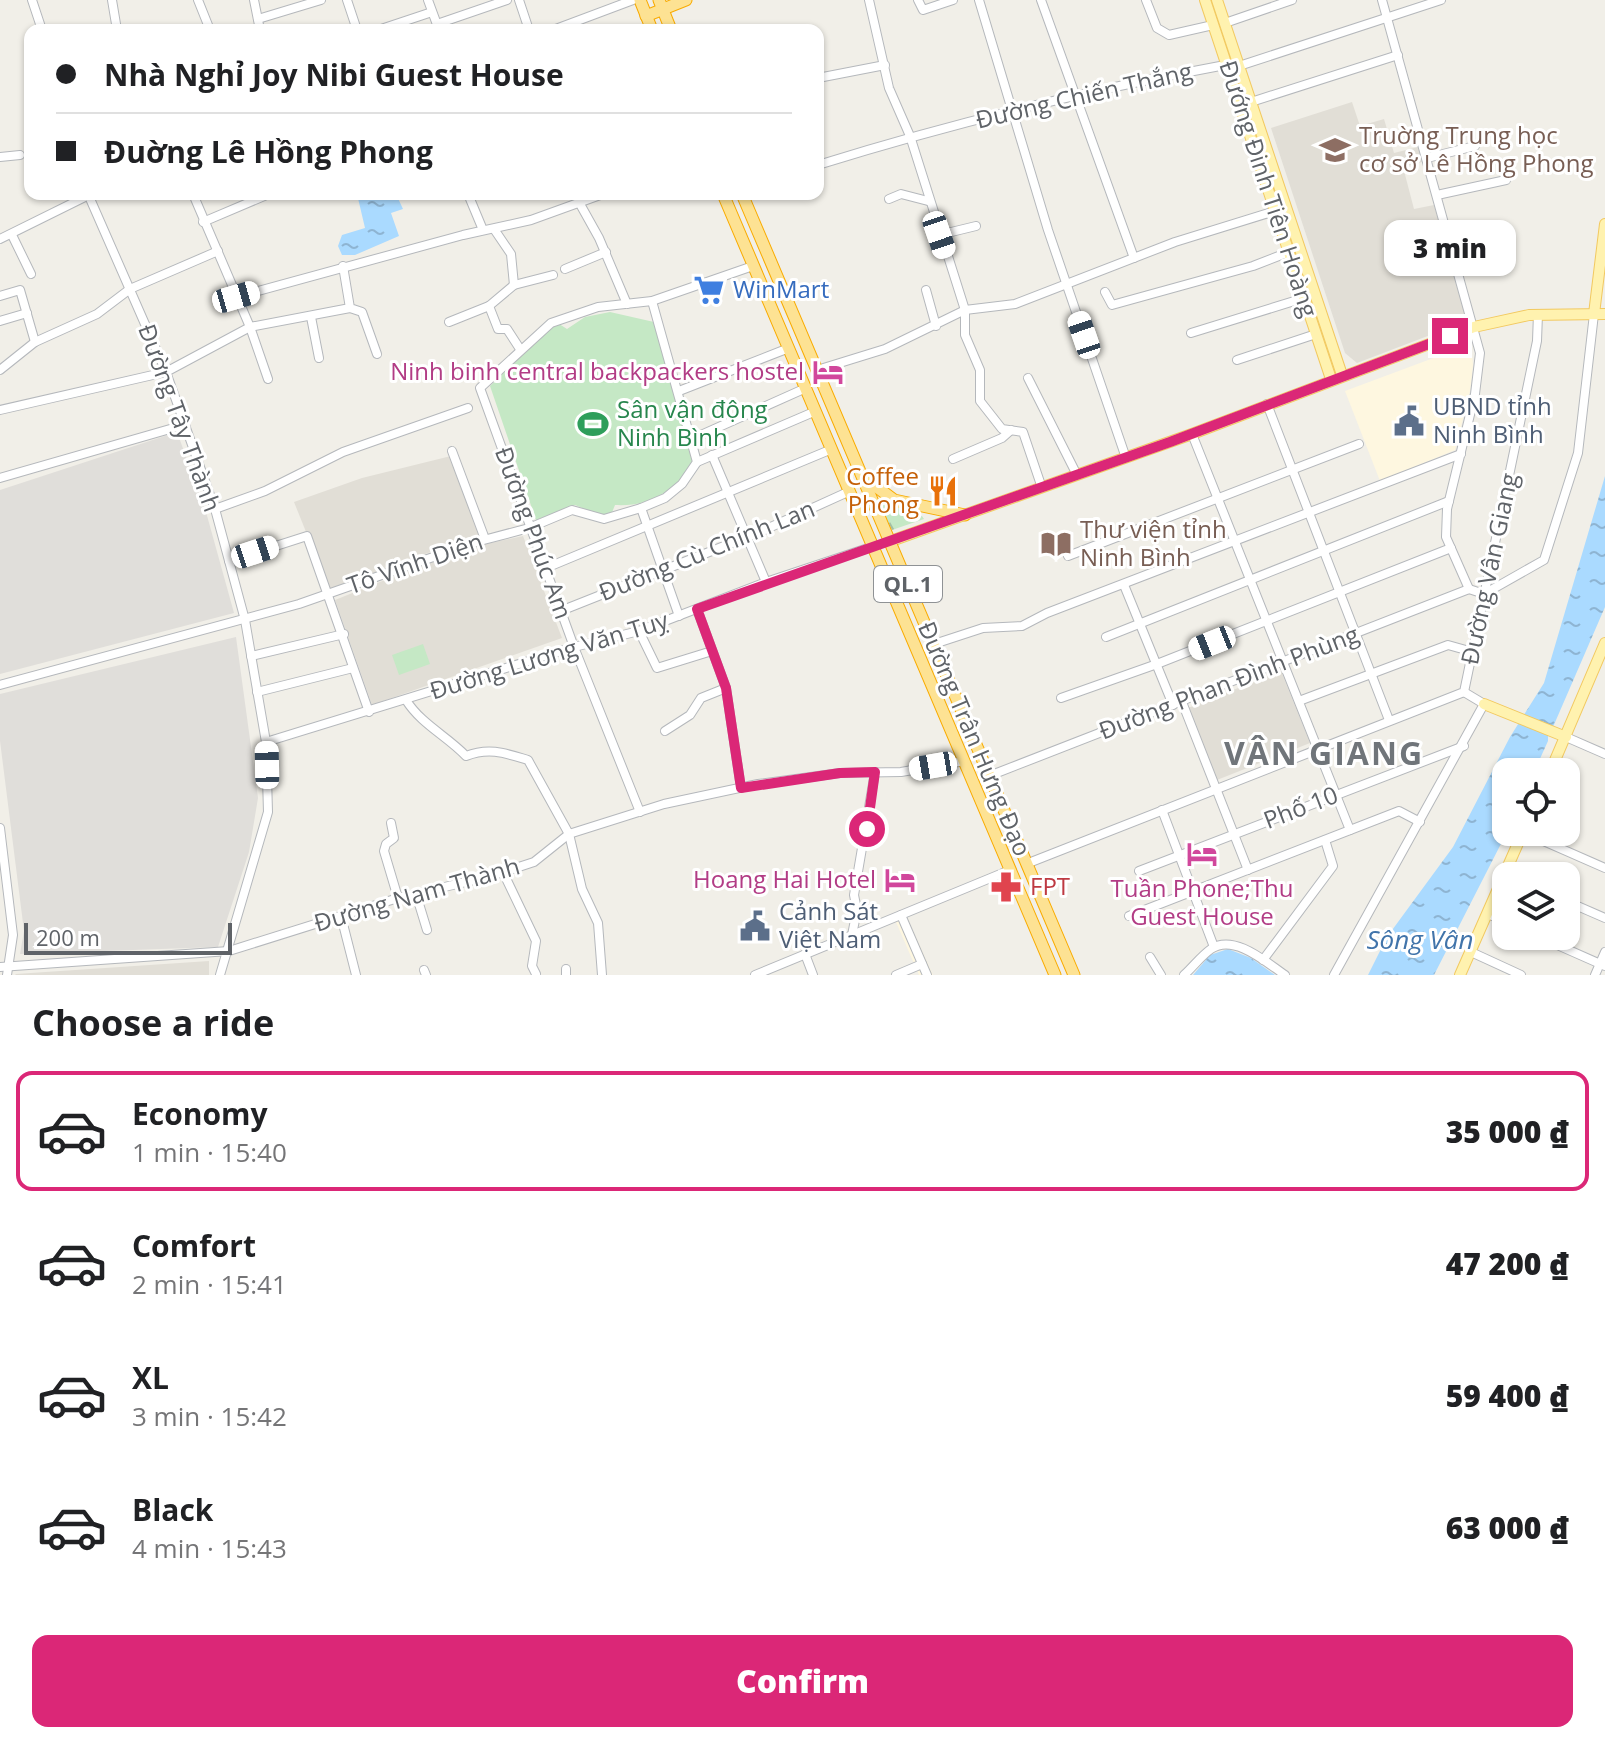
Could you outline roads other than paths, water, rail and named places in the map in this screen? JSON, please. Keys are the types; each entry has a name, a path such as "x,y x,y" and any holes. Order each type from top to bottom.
{"highway":[{"path":"640,0 649,24"},
{"path":"646,16 661,4 686,0"},
{"path":"661,4 669,24"},
{"name":"Đường Trân Hưng Đạo","path":"726,200 1055,975"},
{"name":"Đường Trân Hưng Đạo","path":"745,200 1074,975"},
{"path":"861,473 876,489 894,500 965,515"},
{"path":"874,546 891,541"},
{"path":"1010,870 1026,864"}],"main road":[{"name":"Đướng Đinh Tiên Hoàng","path":"1205,0 1331,379"},
{"name":"Đướng Đinh Tiên Hoàng","path":"1217,0 1342,375"},
{"path":"1605,224 1600,314 1605,320"},
{"path":"891,541 1192,434 1474,327 1538,314 1600,314"},
{"path":"1556,758 1605,643"},
{"path":"1484,704 1566,737"},
{"path":"1460,975 1492,906"}],"street":[{"path":"32,0 40,24"},
{"path":"112,0 116,24"},
{"path":"198,0 208,24"},
{"path":"254,0 259,24"},
{"path":"258,19 321,0"},
{"path":"347,0 355,24"},
{"path":"428,0 437,24"},
{"path":"446,24 507,0"},
{"path":"519,0 527,24"},
{"path":"569,24 633,0"},
{"path":"869,0 889,88 910,136 928,201 965,310 965,335 980,370 978,393 983,408 1002,429 1023,432 1042,488"},
{"path":"918,0 923,10 953,0"},
{"path":"979,0 1010,112 1126,458"},
{"path":"1041,0 1134,258"},
{"path":"1146,0 1157,28 1169,35 1213,25"},
{"path":"1225,23 1292,0"},
{"path":"1382,0 1480,353 1449,501 1446,537 1469,589 1484,594 1544,560 1578,453 1600,314"},
{"name":"Đường Chiến Thắng","path":"824,163 910,136 1076,96 1239,66 1441,0"},
{"path":"396,24 432,12"},
{"path":"1251,102 1398,55"},
{"path":"824,77 885,65"},
{"path":"1427,158 1475,146"},
{"path":"0,157 20,155"},
{"path":"1437,195 1506,180"},
{"path":"1266,186 1278,182"},
{"path":"889,199 901,194 928,201"},
{"path":"0,239 78,200"},
{"name":"Đường Tây Thành","path":"92,200 166,372 215,509 245,620 266,742 268,812 220,975"},
{"path":"195,200 250,327 268,379"},
{"path":"203,222 255,200"},
{"path":"470,200 483,230"},
{"path":"236,297 343,266 494,229 589,200"},
{"path":"580,204 606,252 627,304"},
{"path":"817,370 885,349 965,310 1015,304 1134,258 1275,211"},
{"path":"939,235 976,226"},
{"path":"494,229 511,254 514,285"},
{"path":"12,235 31,274"},
{"path":"0,370 35,342 97,314 130,289 218,251"},
{"path":"565,269 606,252"},
{"path":"1105,292 1112,305 1289,252"},
{"path":"343,266 350,308"},
{"path":"489,306 498,329 507,329 520,349 551,323 574,313 652,301 753,266"},
{"path":"449,322 489,306 514,285 553,275"},
{"path":"0,296 20,290 35,342"},
{"path":"926,290 936,326"},
{"path":"1191,333 1304,298"},
{"path":"652,301 697,462 816,411"},
{"path":"0,410 166,372 250,327 350,308 362,312 377,354"},
{"path":"0,321 27,313"},
{"name":"Đường Vân Giang","path":"1026,864 1464,692 1537,341 1538,314"},
{"path":"311,317 319,358"},
{"path":"1237,360 1316,334"},
{"path":"679,391 789,348"},
{"name":"Đường Phúc Am","path":"520,349 480,388 529,528 640,812"},
{"path":"1028,378 1077,475"},
{"path":"692,439 806,388"},
{"path":"1267,404 1389,720"},
{"path":"215,509 276,486 343,452 468,408"},
{"path":"0,478 184,425"},
{"path":"953,459 1002,438 1011,430"},
{"path":"1192,434 1350,830"},
{"path":"1068,556 1359,444"},
{"path":"546,568 832,449"},
{"path":"452,451 485,539"},
{"path":"934,644 983,628 1022,626 1047,613 1461,454"},
{"path":"712,455 766,582"},
{"name":"Tô Vĩnh Diện","path":"0,685 245,620 485,539 529,528 572,510 604,519 641,508 674,491 697,462"},
{"name":"Đường Cù Chính Lan","path":"563,610 747,537 850,491"},
{"path":"1106,637 1449,501"},
{"path":"641,508 679,616"},
{"path":"229,561 307,536 369,712"},
{"name":"Đường Lương Văn Tuỵ","path":"266,742 574,647 639,631 766,582 874,546"},
{"path":"1061,698 1157,664 1451,548"},
{"path":"1124,585 1157,664 1216,788 1248,870"},
{"name":"Đường Phan Đình Phùng","path":"989,776 1469,589"},
{"path":"697,609 726,688 741,788"},
{"path":"639,631 657,668 712,651"},
{"path":"251,656 344,634"},
{"path":"1299,701 1448,645 1473,652"},
{"path":"257,692 353,668"},
{"path":"665,731 690,715 701,698 726,688"},
{"path":"1334,975 1464,746 1484,704 1464,692"},
{"path":"406,700 422,721 437,729 466,756 480,750 497,750 528,760 543,793 569,834 582,889 598,923 602,975"},
{"path":"1566,737 1605,754"},
{"name":"Phố 10","path":"1139,871 1464,746"},
{"name":"Đường Nam Thành","path":"5,969 229,951 398,898 534,862 569,834 640,812 741,788 840,773 901,772 964,761"},
{"path":"852,935 857,910 854,895 875,772"},
{"path":"1162,810 1214,947"},
{"path":"1129,916 1399,811 1420,822"},
{"path":"391,823 394,838 386,844 384,851 398,898"},
{"path":"0,828 13,935 5,969"},
{"path":"1263,960 1333,866 1325,840"},
{"path":"1555,846 1605,868"},
{"path":"755,975 1010,870"},
{"path":"503,872 536,941 532,966 536,974"},
{"path":"416,894 427,930"},
{"path":"1580,907 1605,918"},
{"path":"1488,914 1492,916"},
{"path":"901,915 927,975"},
{"path":"341,916 356,975"},
{"path":"1184,975 1214,947 1230,945 1263,960 1285,975"},
{"path":"1568,950 1602,965"},
{"path":"1471,952 1521,975"},
{"path":"1595,975 1602,965 1605,952"},
{"path":"805,954 813,975"},
{"path":"1150,957 1161,975"},
{"path":"896,975 922,964"}],"water":[{"path":"358,200 399,200 403,209 391,213 399,236 355,255 342,255 338,246 342,235 365,228"},
{"name":"Sông Vân","path":"1605,476 1605,607 1553,727 1548,729 1548,741 1540,758 1499,758 1544,683"},
{"name":"Sông Vân","path":"1492,772 1492,846 1500,846 1434,975 1368,975 1387,937 1453,847"},
{"path":"1228,949 1251,958 1275,975 1193,975 1210,955"}],"place":[{"name":"Truờng Trung học cơ sở Lê Hồng Phong","path":"1335,150"},
{"name":"WinMart","path":"709,290"},
{"name":"Ninh binh central backpackers hostel","path":"828,372"},
{"name":"UBND tỉnh Ninh Bình","path":"1409,421"},
{"name":"Sân vận động Ninh Bình","path":"593,424"},
{"name":"Coffee Phong","path":"943,491"},
{"name":"Thư viện tỉnh Ninh Bình","path":"1056,544"},
{"name":"Tuần Phone;Thu Guest House","path":"1202,854"},
{"name":"Hoang Hai Hotel","path":"900,880"},
{"name":"FPT","path":"1006,887"},
{"name":"Cảnh Sát Việt Nam","path":"755,926"}],"district":[{"name":"VÂN GIANG","path":"1324,754"}]}
